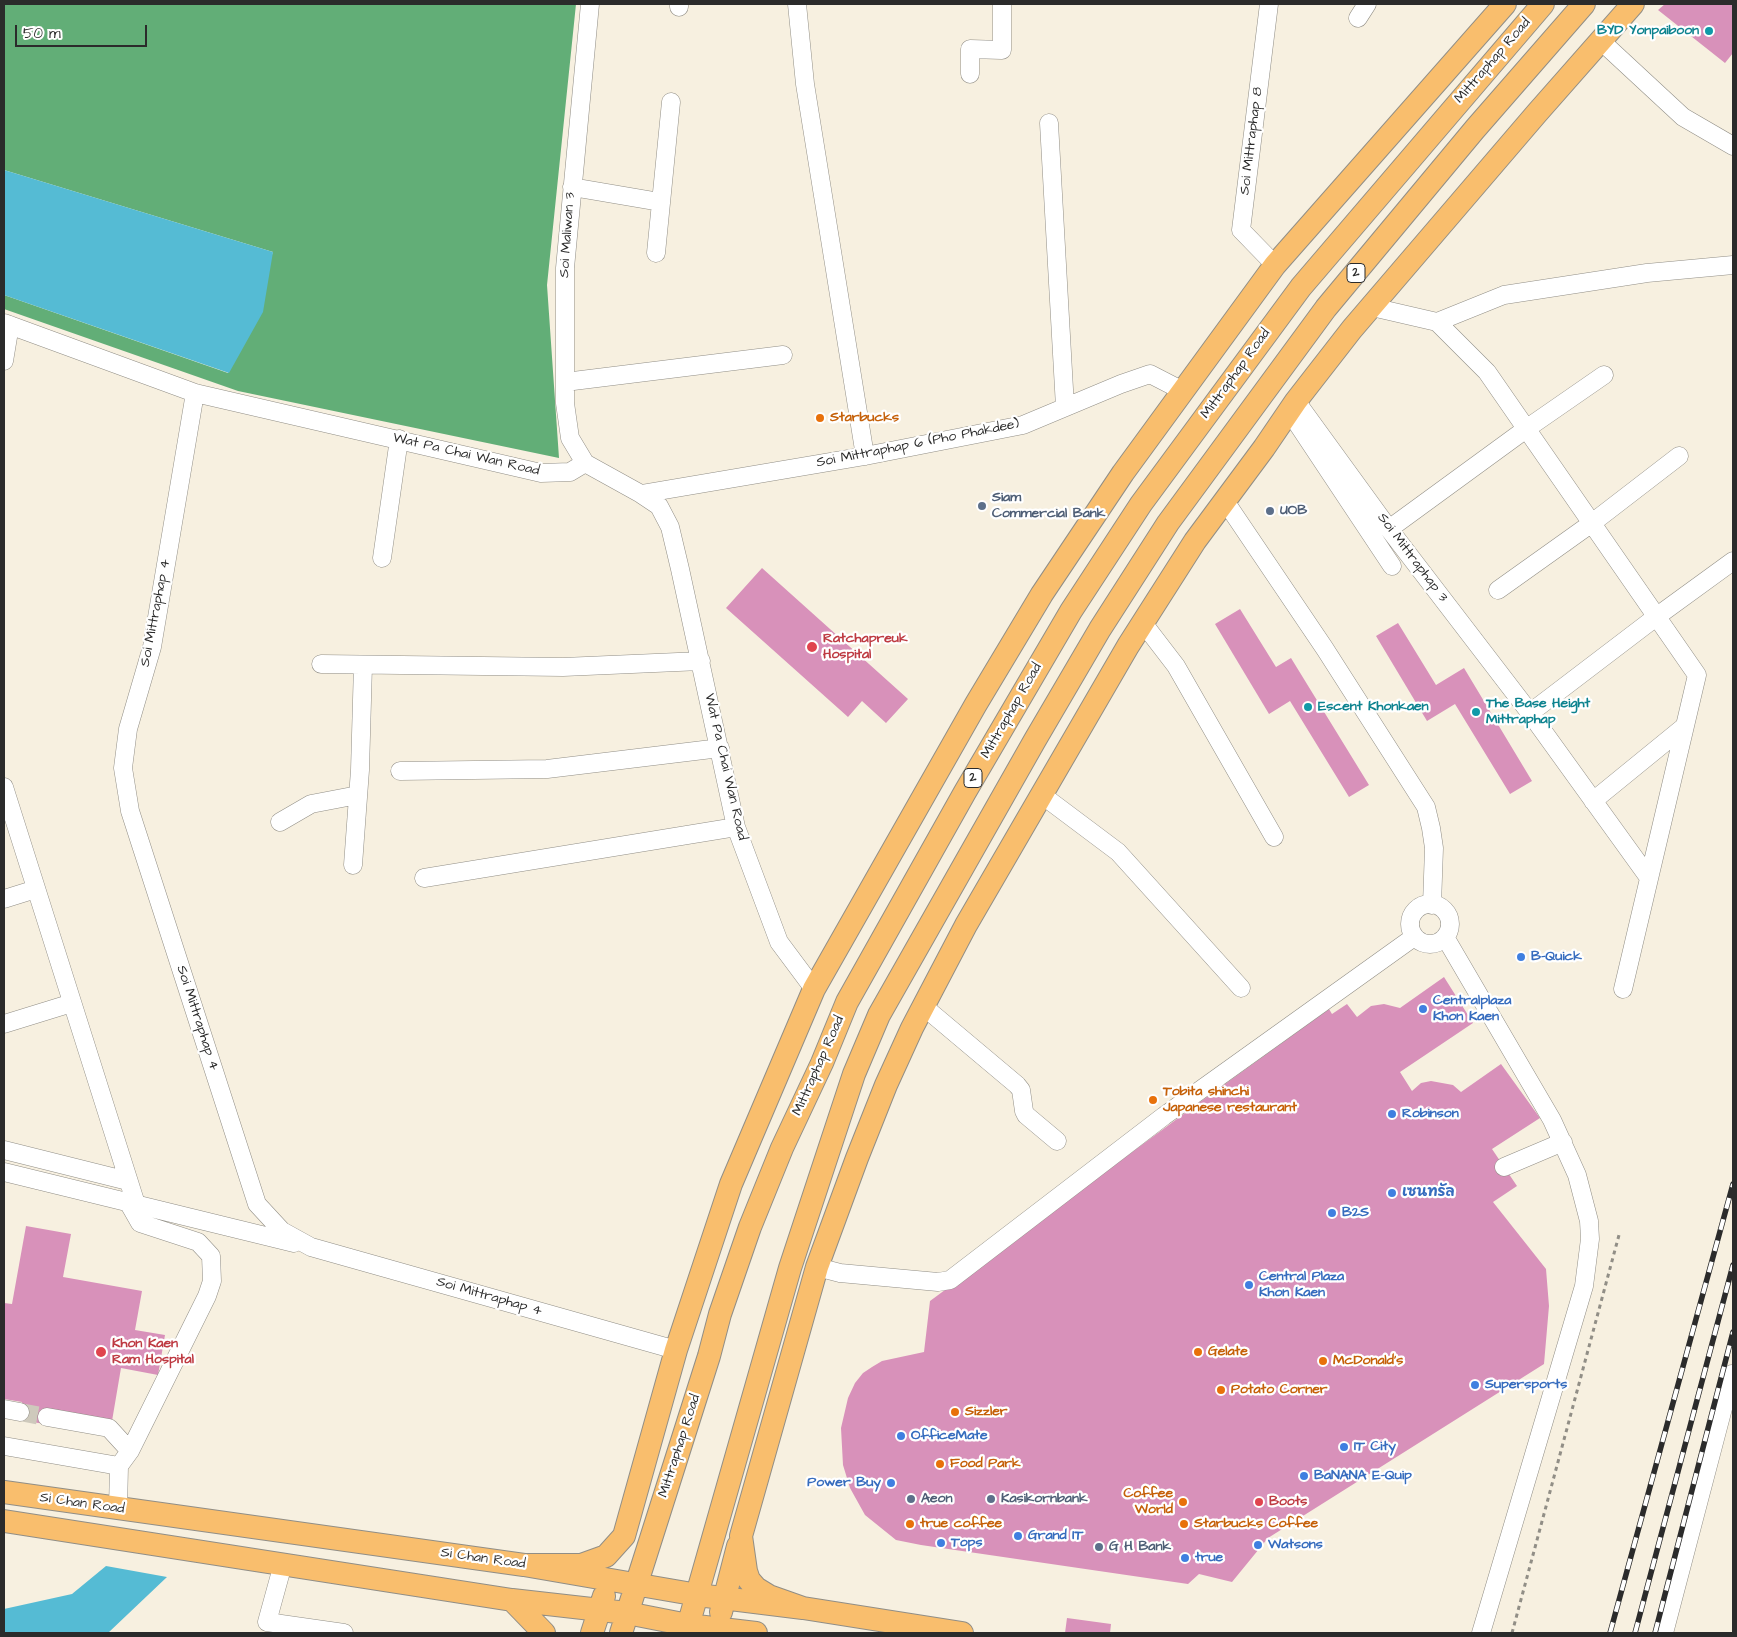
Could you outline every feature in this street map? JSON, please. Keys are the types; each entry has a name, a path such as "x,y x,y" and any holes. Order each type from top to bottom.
{"main road":[{"name":"Mittraphap Road","path":"592,1633 624,1536 676,1350 730,1184 814,989 976,704 1042,594 1123,472 1275,265 1504,4"},
{"name":"Mittraphap Road","path":"624,1623 709,1356 720,1314 750,1228 782,1148 822,1064 847,1002 1001,730 1071,611 1141,504 1301,287 1543,4"},
{"name":"2","path":"808,1214 854,1074 879,1015 990,817 1100,629 1168,522 1326,308 1475,129 1584,4"},
{"path":"716,1631 817,1266 857,1158 901,1051 966,925 1128,646 1194,541 1225,501 1292,406 1372,306 1536,113 1633,4"},
{"path":"1117,541 1123,472"},
{"path":"1146,557 1194,541"},
{"path":"720,1314 730,1184"},
{"path":"797,1337 808,1214"},
{"path":"687,1629 787,1278 808,1214"},
{"name":"Si Chan Road","path":"4,1492 524,1564 698,1595 803,1608 962,1633"},
{"name":"Si Chan Road","path":"4,1521 512,1600 600,1610 624,1623 756,1633"},
{"path":"524,1564 581,1564 606,1556 624,1536"},
{"path":"741,1536 749,1580 756,1588 768,1596 803,1608"},
{"path":"512,1600 544,1633"}],"street":[{"name":"Soi Maliwan 3","path":"585,462 570,438 565,403 565,268 590,4"},
{"path":"797,4 805,84 865,456"},
{"path":"970,74 970,49 1002,50 1002,4"},
{"name":"Soi Mittraphap 8","path":"1269,4 1241,230 1275,265"},
{"path":"1601,41 1683,117 1733,146"},
{"path":"656,253 671,102"},
{"path":"1049,123 1065,407"},
{"path":"572,187 660,202"},
{"path":"1437,322 1504,295 1647,273 1733,265"},
{"path":"1372,306 1437,322 1487,372 1697,675 1623,989"},
{"path":"4,361 7,324"},
{"name":"Wat Pa Chai Wan Road","path":"7,324 194,393 541,473 570,472 585,462 642,494 659,506 670,528 701,661 736,827 779,942 814,989"},
{"path":"565,382 783,355"},
{"name":"Soi Mittraphap 6 (Pho Phakdee)","path":"642,494 865,456 1023,425 1121,384 1150,374 1183,392"},
{"path":"1389,529 1526,429 1604,375"},
{"name":"Soi Mittraphap 4","path":"194,393 152,646 128,729 123,768 130,811 257,1204 282,1231 311,1247 676,1350"},
{"path":"1292,406 1392,566"},
{"name":"Soi Mittraphap 3","path":"1292,406 1530,713 1649,878"},
{"path":"382,558 399,439"},
{"path":"1498,590 1592,523 1679,456"},
{"path":"1225,501 1325,649 1426,807 1434,848 1432,905"},
{"path":"1530,713 1656,616 1733,561"},
{"path":"1144,623 1176,666 1274,837"},
{"path":"321,664 563,667 701,661"},
{"path":"353,865 363,665"},
{"path":"1593,801 1685,726"},
{"path":"400,770 547,769 720,748"},
{"path":"4,787 128,1181 132,1203 140,1223 198,1242 211,1256 212,1281 207,1296 130,1451 118,1466 118,1509"},
{"path":"280,822 311,804 358,795"},
{"path":"1042,795 1118,852 1241,988"},
{"path":"424,878 736,827"},
{"path":"4,899 36,889"},
{"path":"1432,905 1443,909 1448,915 1450,926 1446,937 1440,942 1432,944 1420,942 1414,937 1410,926 1412,914 1421,907 1432,905"},
{"path":"817,1266 840,1273 938,1282 950,1280 1164,1116 1414,937"},
{"path":"1446,937 1552,1120 1577,1174 1589,1221 1588,1262 1584,1286 1481,1633"},
{"path":"4,1024 72,1003"},
{"path":"923,1006 1017,1085 1021,1090 1026,1116 1057,1141"},
{"path":"1504,1167 1563,1142"},
{"path":"4,1150 128,1181"},
{"path":"4,1172 311,1247"},
{"path":"1664,1633 1732,1374"},
{"path":"47,1417 109,1428 130,1451"},
{"path":"4,1446 118,1466"},
{"path":"283,1564 267,1622 344,1633"}],"path":[{"path":"1512,1633 1619,1234"}],"green space":[{"path":"4,4 576,4 547,285 559,458 238,391 4,309 4,295 228,373 273,252 4,170"}],"water":[{"path":"4,170 273,252 263,312 229,373 4,295"},
{"path":"106,1566 167,1577 108,1633 4,1633 4,1609 72,1594"}],"building":[{"name":"BYD Yonpaiboon","path":"1665,4 1733,4 1733,53 1725,63 1658,10"},
{"path":"762,568 908,699 886,723 862,701 848,717 726,608"},
{"name":"Escent Khonkaen","path":"1240,609 1276,667 1291,658 1369,785 1349,797 1290,701 1269,714 1215,624"},
{"name":"The Base Height Mittraphap","path":"1398,623 1436,685 1464,668 1532,781 1510,794 1455,704 1427,721 1376,636"},
{"name":"Central Plaza Khon Kaen","path":"1444,977 1473,1023 1400,1072 1412,1091 1421,1083 1431,1081 1453,1085 1461,1092 1501,1064 1540,1118 1492,1149 1517,1186 1493,1202 1546,1269 1549,1306 1544,1364 1268,1538 1232,1582 1199,1574 1188,1584 921,1545 896,1540 865,1515 850,1488 843,1465 841,1428 848,1398 855,1383 863,1373 872,1367 882,1361 924,1352 930,1301 1329,1009 1332,1014 1347,1004 1357,1017 1371,1006 1384,1004 1400,1008"},
{"path":"26,1226 71,1234 63,1277 142,1291 135,1330 165,1335 158,1375 121,1368 112,1421 45,1424 19,1420 22,1402 4,1399 4,1303 12,1304"},
{"path":"1067,1618 1111,1624 1110,1633 1065,1633"}],"tunnel":[{"path":"20,1412 47,1417"}],"railway":[{"path":"1610,1633 1733,1184"},
{"path":"1635,1633 1733,1265"},
{"path":"1655,1633 1733,1332"}],"place":[{"name":"BYD Yonpaiboon","path":"1709,31"},
{"name":"Starbucks","path":"820,418"},
{"name":"Siam Commercial Bank","path":"982,506"},
{"name":"UOB","path":"1270,511"},
{"name":"Ratchapreuk Hospital","path":"812,647"},
{"name":"Escent Khonkaen","path":"1308,707"},
{"name":"The Base Height Mittraphap","path":"1476,712"},
{"name":"B-Quick","path":"1521,957"},
{"name":"Centralplaza Khon Kaen","path":"1423,1009"},
{"name":"Tobita shinchi Japanese restaurant","path":"1153,1100"},
{"name":"Robinson","path":"1392,1114"},
{"name":"เซนทรัล","path":"1392,1193"},
{"name":"B2S","path":"1332,1213"},
{"name":"Central Plaza Khon Kaen","path":"1249,1285"},
{"name":"Khon Kaen Ram Hospital","path":"101,1352"},
{"name":"Gelate","path":"1198,1352"},
{"name":"McDonald's","path":"1323,1361"},
{"name":"Supersports","path":"1475,1385"},
{"name":"Potato Corner","path":"1221,1390"},
{"name":"Sizzler","path":"955,1412"},
{"name":"OfficeMate","path":"901,1436"},
{"name":"IT City","path":"1344,1447"},
{"name":"Food Park","path":"940,1464"},
{"name":"BaNANA E-Quip","path":"1304,1476"},
{"name":"Power Buy","path":"891,1483"},
{"name":"Aeon","path":"911,1499"},
{"name":"Kasikornbank","path":"991,1499"},
{"name":"Coffee World","path":"1183,1502"},
{"name":"Boots","path":"1259,1502"},
{"name":"true coffee","path":"910,1524"},
{"name":"Starbucks Coffee","path":"1184,1524"},
{"name":"Grand IT","path":"1018,1536"},
{"name":"Tops","path":"941,1543"},
{"name":"Watsons","path":"1258,1545"},
{"name":"G H Bank","path":"1099,1547"},
{"name":"true","path":"1185,1558"}]}
